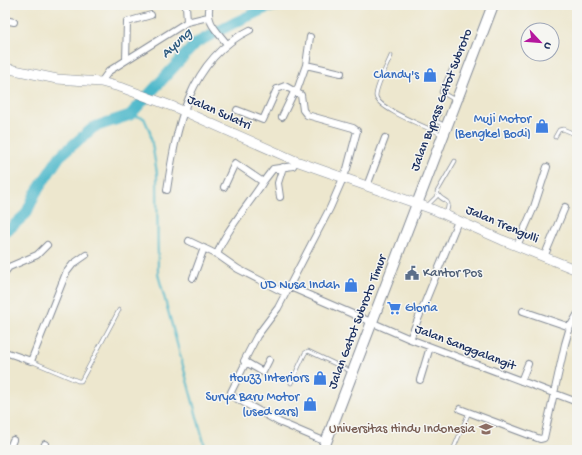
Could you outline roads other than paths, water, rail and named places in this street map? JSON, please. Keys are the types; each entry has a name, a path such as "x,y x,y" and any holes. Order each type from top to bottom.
{"highway":[{"name":"Jalan Bypass Gatot Subroto","path":"421,205 444,130 493,5"},
{"name":"Jalan Gatot Subroto Timur","path":"325,446 371,322 421,205"}],"main road":[{"name":"Jalan Sulatri","path":"5,68 57,79 101,82 123,88 174,107 296,161 421,205"},
{"name":"Jalan Trengulli","path":"421,205 577,270"}],"street":[{"path":"186,5 187,22"},
{"path":"210,5 208,16 212,26 227,44"},
{"path":"126,60 127,22 151,16"},
{"path":"101,82 109,71 187,22 208,16"},
{"path":"5,20 14,22"},
{"path":"167,190 183,112 204,68 227,44 250,30"},
{"path":"282,117 295,92 306,65 310,37"},
{"path":"306,65 342,74"},
{"path":"237,110 263,120 278,88 285,86 302,98 303,110 307,115 353,128 357,131 344,177 330,208 288,286 278,308 257,336 245,358 246,362 231,394 278,422 325,446"},
{"path":"367,186 384,138"},
{"path":"218,255 218,250 226,236 273,169 293,166 296,161"},
{"path":"224,187 233,164 236,162 264,182"},
{"path":"517,246 534,207 547,166"},
{"path":"280,197 278,183 283,167"},
{"path":"544,257 565,207"},
{"path":"410,339 458,221"},
{"path":"189,241 218,255 238,269 285,293"},
{"path":"5,272 9,267 37,255 47,246"},
{"path":"193,278 204,248"},
{"path":"5,352 31,361 66,273 73,264 86,255"},
{"name":"Jalan Sanggalangit","path":"288,286 410,339 577,402"},
{"path":"523,311 570,327"},
{"path":"460,409 540,439 545,438 553,393 570,327 577,315"},
{"path":"420,380 430,347"},
{"path":"246,362 263,372 269,360"},
{"path":"521,381 528,364"},
{"path":"9,450 13,440"}],"lane":[{"path":"391,56 376,95 379,102 387,109 444,130"},
{"path":"452,68 441,92 455,100"},
{"path":"438,114 435,120 444,130"},
{"path":"554,137 559,130 563,129 577,135"},
{"path":"438,195 438,188 455,161"},
{"path":"421,205 438,195"},
{"path":"438,195 449,204 445,215"},
{"path":"31,361 78,382 81,381 119,310"},
{"path":"291,383 305,353 308,351 353,372"},
{"path":"453,450 468,412"}],"waterway":[{"name":"Ayung","path":"5,233 26,214 35,194 60,156 94,127 130,115 196,43 266,8 280,5"},
{"path":"130,115 144,118 150,132 157,173 158,274 206,450"}],"place":[{"name":"Clandy's","path":"430,75"},
{"name":"Muji Motor (Bengkel Bodi)","path":"542,126"},
{"name":"Kantor Pos","path":"412,273"},
{"name":"UD Nusa Indah","path":"351,285"},
{"name":"Gloria","path":"394,308"},
{"name":"Houzz Interiors","path":"320,378"},
{"name":"Surya Baru Motor (used cars)","path":"310,404"},
{"name":"Universitas Hindu Indonesia","path":"486,429"}]}
